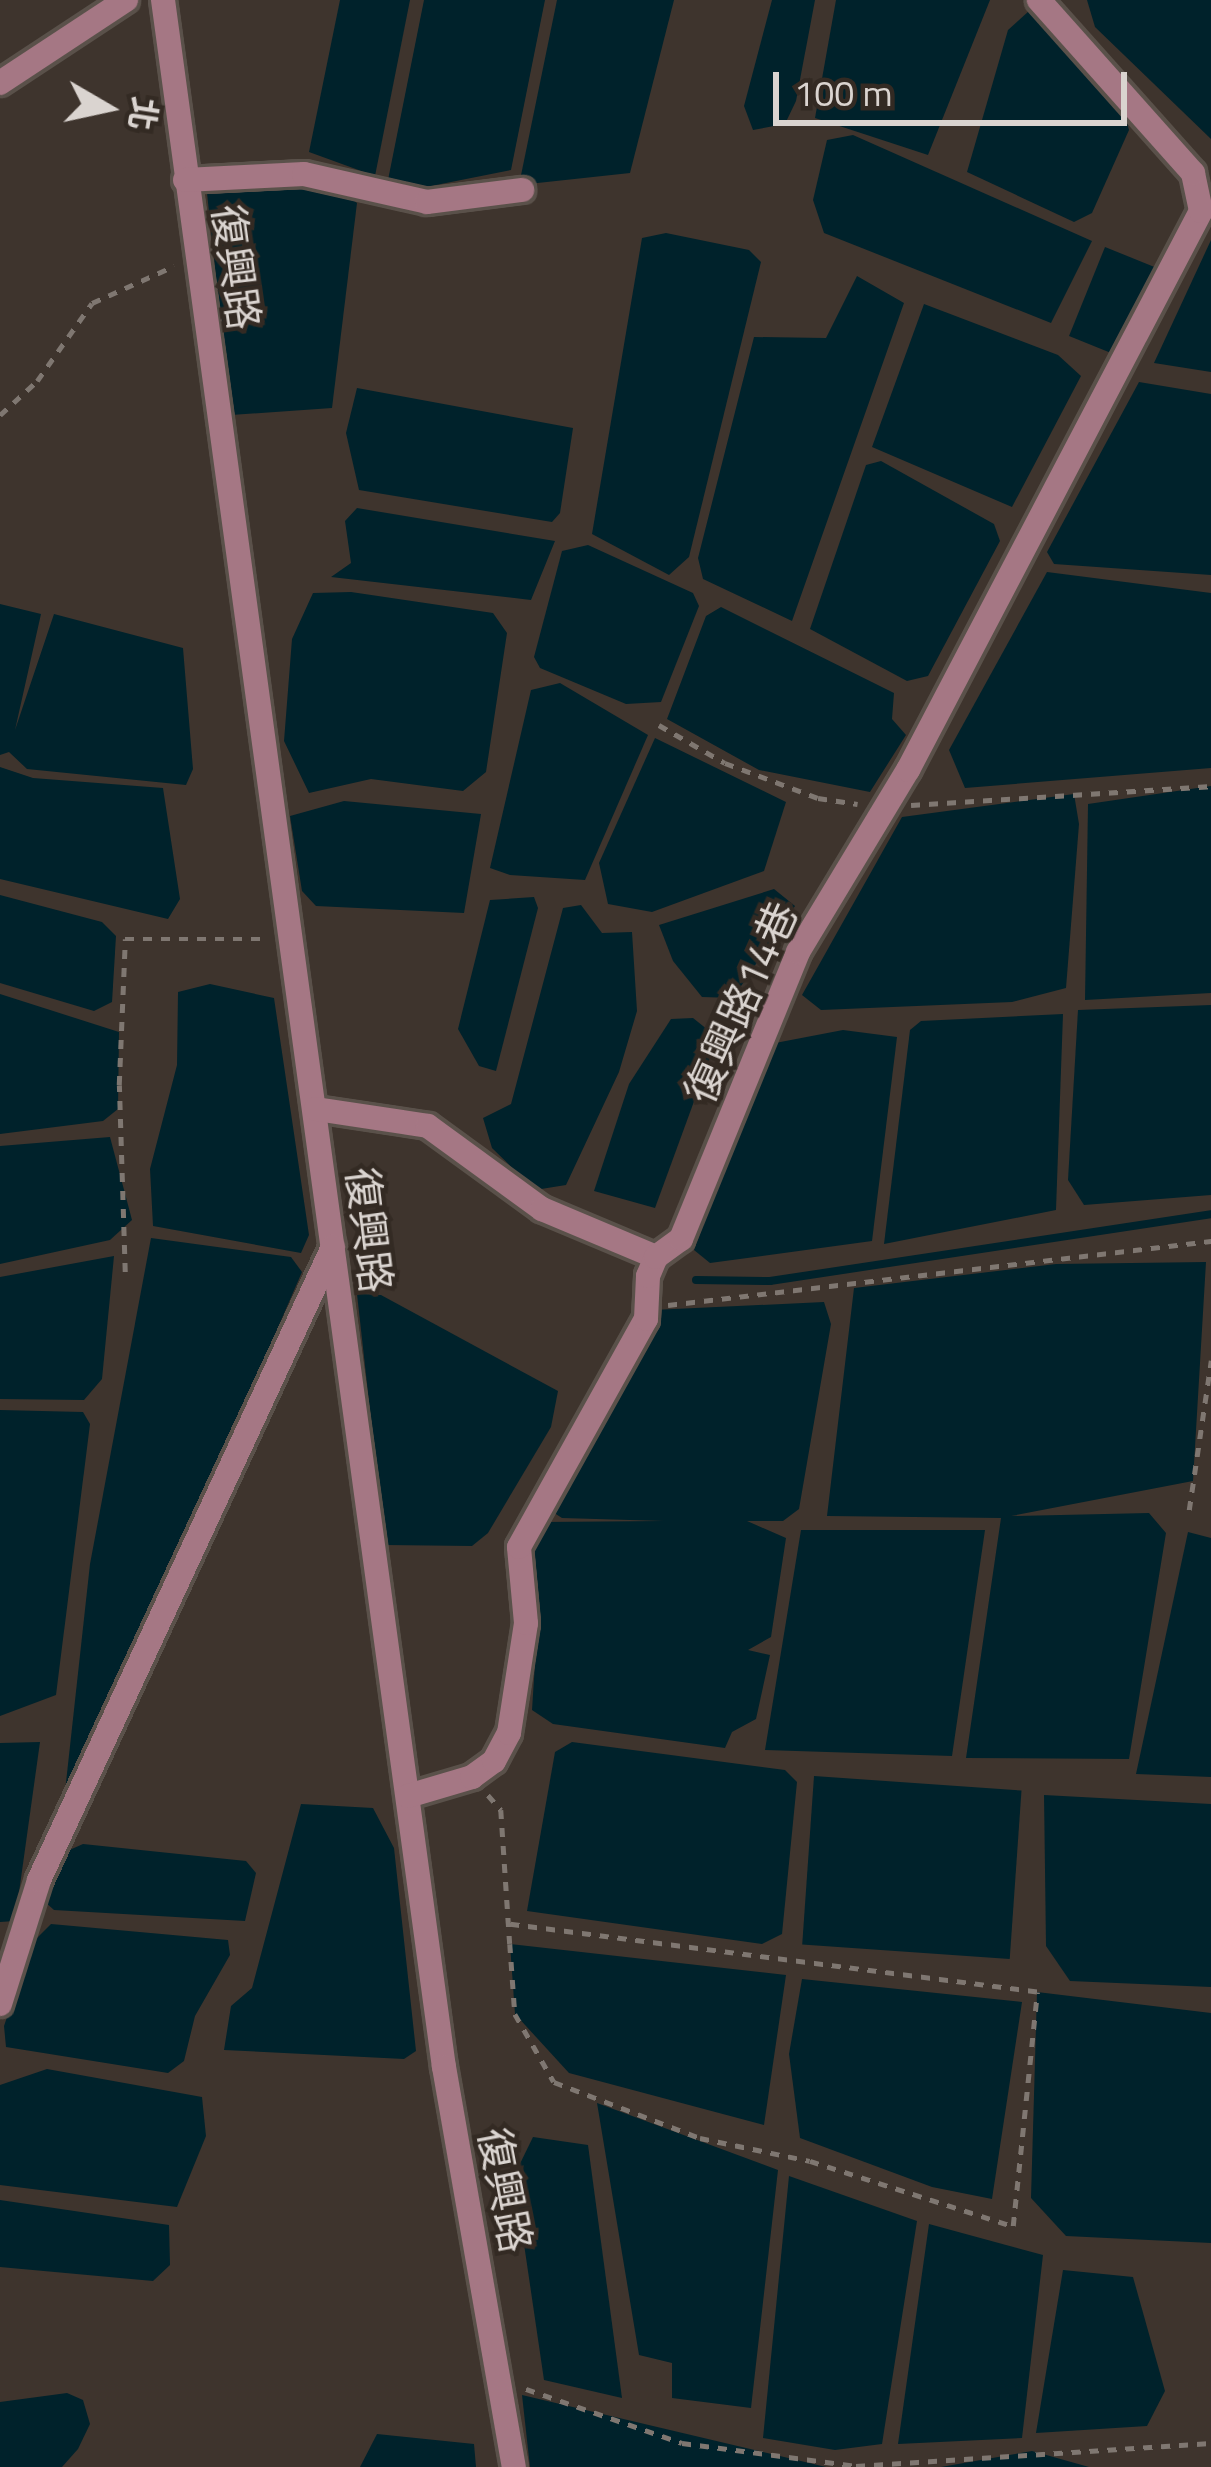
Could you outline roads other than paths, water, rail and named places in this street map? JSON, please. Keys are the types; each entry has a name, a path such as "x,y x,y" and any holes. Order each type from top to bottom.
{"street":[{"path":"0,83 126,0"},
{"name":"復興路","path":"163,0 444,2067 503,2382 514,2467"},
{"name":"復興路14巷","path":"656,1256 681,1239 797,952 885,807 1202,211 1193,173 1040,0"},
{"path":"185,180 304,174 427,202 522,190"},
{"path":"316,1109 428,1126 542,1209 656,1256 650,1306 519,1547 526,1623 519,1695 494,1761 472,1777 408,1796"},
{"path":"0,2004 39,1880 333,1247"}],"water":[{"path":"340,0 410,0 375,176 309,152"},
{"path":"424,0 545,0 511,170 416,189 387,185"},
{"path":"557,0 674,0 630,173 519,185"},
{"path":"772,0 815,0 796,101 785,124 753,130 744,106"},
{"path":"836,0 990,0 928,155 815,118"},
{"path":"1087,0 1211,0 1211,139 1095,27"},
{"path":"1029,11 1123,108 1129,130 1092,213 1074,222 967,172 1008,30"},
{"path":"853,135 1092,241 1051,323 824,233 813,200 827,140"},
{"path":"331,184 357,203 332,408 231,415 207,193"},
{"path":"666,233 749,250 761,262 689,557 669,575 592,534 642,238"},
{"path":"1211,240 1211,372 1154,363"},
{"path":"1105,247 1159,269 1123,358 1069,336"},
{"path":"857,276 904,303 792,621 703,579 698,558 754,337 826,338"},
{"path":"924,304 1058,355 1081,376 1012,507 872,447"},
{"path":"1139,382 1211,394 1211,575 1054,564 1047,552"},
{"path":"357,388 573,428 560,513 552,522 359,490 346,433"},
{"path":"881,461 994,524 1000,541 928,676 907,681 810,629 866,465"},
{"path":"357,508 555,541 531,600 331,577 351,563 345,521"},
{"path":"588,545 693,593 699,606 661,702 626,704 540,668 534,657 562,551"},
{"path":"1047,572 1211,593 1211,768 965,788 949,750"},
{"path":"351,592 493,613 507,633 486,772 463,791 371,779 309,793 284,741 292,639 313,593"},
{"path":"0,604 41,614 15,730 54,614 183,648 193,769 186,785 27,769 9,752 0,755"},
{"path":"721,607 894,693 892,719 906,735 870,792 759,770 667,719 706,616"},
{"path":"560,683 648,735 585,880 510,875 490,868 531,690"},
{"path":"655,738 786,802 764,871 652,912 608,904 599,863"},
{"path":"0,767 33,778 163,788 180,899 168,919 0,879"},
{"path":"1211,786 1211,993 1085,1000 1088,804"},
{"path":"1074,794 1079,824 1066,988 1012,1002 821,1010 802,995 902,817"},
{"path":"344,801 481,814 464,913 316,906 302,891 290,816"},
{"path":"774,889 795,906 733,998 702,997 673,961 659,925"},
{"path":"0,895 102,922 116,936 112,1002 94,1011 0,983"},
{"path":"534,897 538,908 496,1071 479,1066 458,1029 490,900"},
{"path":"581,905 602,933 632,932 637,1011 619,1072 566,1185 535,1190 492,1148 483,1118 511,1104 563,908"},
{"path":"210,984 274,998 309,1235 301,1253 153,1226 150,1169 177,1065 178,992"},
{"path":"0,994 119,1032 118,1109 103,1121 0,1134"},
{"path":"1211,1005 1211,1195 1084,1205 1068,1180 1078,1010"},
{"path":"1063,1014 1056,1210 884,1244 910,1030 921,1021"},
{"path":"693,1018 708,1030 711,1055 655,1208 594,1191 629,1084 671,1019"},
{"path":"843,1030 897,1037 872,1241 710,1263 694,1250 770,1044"},
{"path":"110,1137 132,1220 110,1240 0,1264 0,1146"},
{"path":"151,1238 291,1257 302,1272 61,1828 90,1564"},
{"path":"114,1256 102,1379 84,1400 0,1399 0,1277"},
{"path":"1206,1262 1193,1481 1011,1516 1149,1513 1166,1533 1129,1759 966,1758 1001,1518 827,1516 854,1288 1056,1264"},
{"path":"357,1294 381,1295 558,1391 551,1427 488,1533 472,1546 385,1545"},
{"path":"824,1302 831,1324 799,1509 783,1521 747,1521 786,1538 771,1637 748,1650 770,1655 756,1719 732,1732 725,1748 553,1724 532,1710 538,1616 527,1551 542,1522 664,1521 562,1518 548,1509 653,1310"},
{"path":"0,1410 83,1412 90,1424 56,1695 0,1716"},
{"path":"801,1530 985,1530 952,1756 765,1750"},
{"path":"1188,1532 1211,1538 1211,1777 1136,1774"},
{"path":"40,1742 15,1921 0,1922 0,1743"},
{"path":"572,1742 785,1770 797,1782 782,1934 762,1944 527,1911 555,1752"},
{"path":"814,1776 1021,1791 1010,1959 802,1945"},
{"path":"1044,1795 1211,1804 1211,1987 1070,1981 1046,1946"},
{"path":"301,1804 373,1808 394,1848 416,2051 404,2059 224,2050 231,2006 252,1988"},
{"path":"83,1844 246,1861 256,1873 245,1921 54,1910 45,1902 65,1852"},
{"path":"51,1924 228,1940 230,1955 195,2016 184,2061 168,2073 6,2047 4,2026 32,1943"},
{"path":"510,1944 786,1975 764,2125 569,2073 515,2014"},
{"path":"802,1979 1022,2002 992,2199 932,2187 800,2138 789,2054"},
{"path":"1037,1992 1211,2013 1211,2243 1066,2236 1031,2198"},
{"path":"47,2069 202,2097 206,2136 177,2207 0,2185 0,2085"},
{"path":"597,2103 778,2170 751,2408 672,2398 672,2363 639,2355"},
{"path":"533,2137 588,2145 622,2398 544,2380 514,2176"},
{"path":"789,2176 917,2221 882,2444 835,2450 763,2438"},
{"path":"0,2200 169,2225 170,2265 153,2281 0,2267"},
{"path":"929,2224 1043,2255 1022,2438 898,2444"},
{"path":"1063,2270 1133,2277 1165,2391 1147,2426 1036,2433"},
{"path":"67,2393 83,2400 90,2424 62,2467 0,2467 0,2402"},
{"path":"522,2395 826,2467 530,2467"},
{"path":"377,2434 474,2444 476,2467 360,2467"},
{"path":"1032,2451 1089,2467 941,2467"}],"waterway":[{"path":"696,1280 770,1281 1211,1214"}]}
